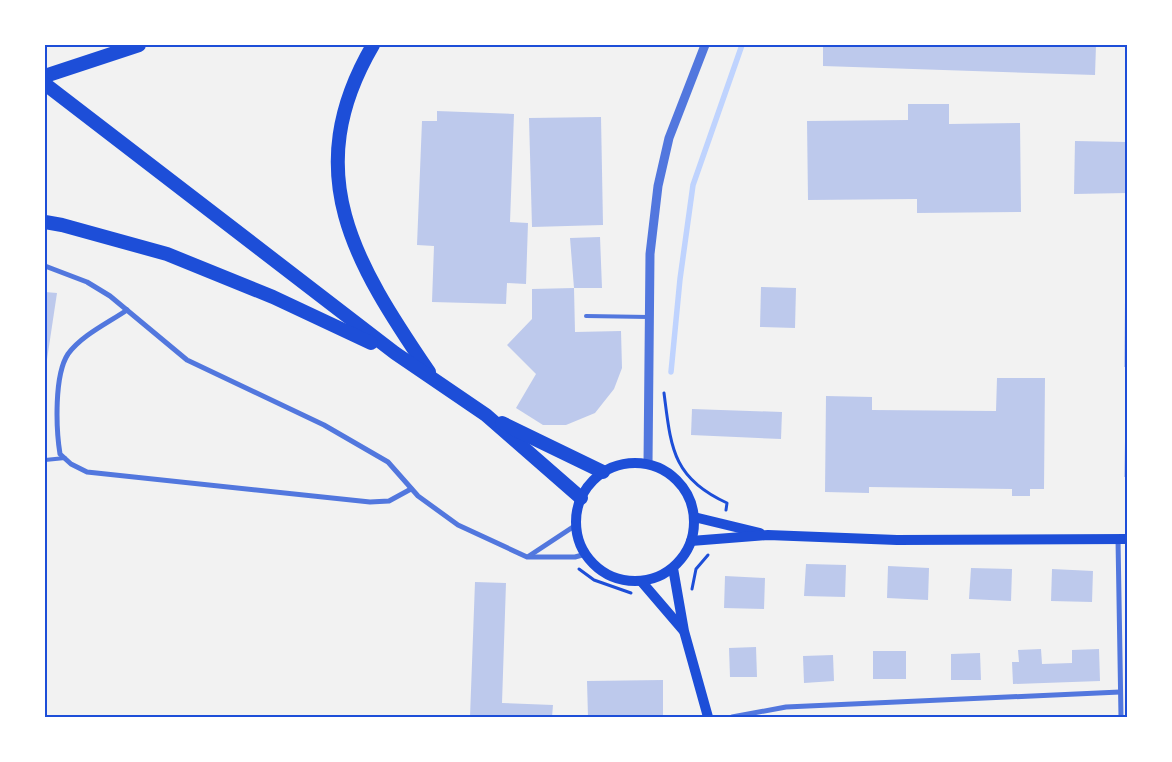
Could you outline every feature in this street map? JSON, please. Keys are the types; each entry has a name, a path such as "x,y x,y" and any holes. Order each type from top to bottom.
{"highway":[{"path":"373,45 353,86 344,118 339,157 342,204 347,227 365,270 384,306 433,379"},
{"path":"45,76 135,46"},
{"path":"45,84 395,353 486,415 582,498"},
{"path":"45,222 62,224 167,254 274,297 395,353"},
{"path":"486,415 603,472"}],"main road":[{"path":"625,464 648,464 666,470 680,482 690,499 694,517 691,541 684,556 673,568 658,577 641,581 625,580 610,575 596,566 586,554 579,540 576,525 577,511 590,483 603,472 625,464"},
{"path":"694,517 768,535"},
{"path":"691,541 768,535 897,540 1122,539"},
{"path":"673,568 684,630 708,717"},
{"path":"641,581 684,630"}],"street":[{"path":"648,464 650,254 658,186 669,138 705,45"},
{"path":"45,266 88,282 127,310 187,360 324,425 388,462 411,489 437,512 458,525 527,557 575,557 586,554"},
{"path":"127,310 80,341 67,356 59,384 56,429 60,454 87,472 370,502 389,501 411,489"},
{"path":"527,557 576,525"},
{"path":"1121,717 1122,539"},
{"path":"732,717 786,707 1120,692"}],"lane":[{"path":"586,316 649,317"},
{"path":"45,460 65,458"}],"path":[{"path":"663,385 670,438 681,468 704,492 727,503 725,524"},
{"path":"679,600 693,596 696,569 705,556 723,550 724,538"},
{"path":"577,568 594,580 633,594"}],"building":[{"path":"823,45 1096,45 1095,75 823,66"},
{"path":"908,104 949,104 949,124 1020,123 1021,212 917,213 917,199 808,200 807,121 908,120"},
{"path":"437,111 514,114 510,222 528,223 526,284 507,283 506,304 432,302 434,246 417,245 422,121 437,121"},
{"path":"601,117 603,225 532,227 529,118"},
{"path":"1075,141 1127,142 1127,193 1074,194"},
{"path":"600,237 602,288 574,288 570,238"},
{"path":"761,287 796,288 795,328 760,327"},
{"path":"574,288 575,332 621,331 622,368 614,389 595,413 566,425 543,425 516,408 536,374 507,345 532,319 532,289"},
{"path":"45,292 57,293 46,366 45,366"},
{"path":"1125,301 1127,301 1127,367 1124,367"},
{"path":"997,378 1045,378 1044,489 1030,489 1030,496 1012,496 1012,489 869,487 869,493 825,492 826,396 872,397 872,410 996,411"},
{"path":"692,409 782,412 781,439 691,435"},
{"path":"1125,441 1127,441 1127,477 1124,477"},
{"path":"806,564 846,565 845,597 804,596"},
{"path":"888,566 929,568 928,600 887,598"},
{"path":"971,568 1012,569 1011,601 969,599"},
{"path":"1052,569 1093,571 1092,602 1051,601"},
{"path":"725,576 765,578 764,609 724,608"},
{"path":"475,582 506,583 502,703 553,705 552,717 470,717"},
{"path":"756,647 757,677 730,677 729,648"},
{"path":"1041,649 1042,664 1072,663 1072,650 1099,649 1100,681 1013,684 1012,662 1019,662 1018,650"},
{"path":"873,651 906,651 906,679 873,679"},
{"path":"980,653 981,680 951,680 951,654"},
{"path":"833,655 834,681 804,683 803,656"},
{"path":"663,680 663,717 588,717 587,681"}],"waterway":[{"path":"671,372 680,279 693,185 742,45"}]}
